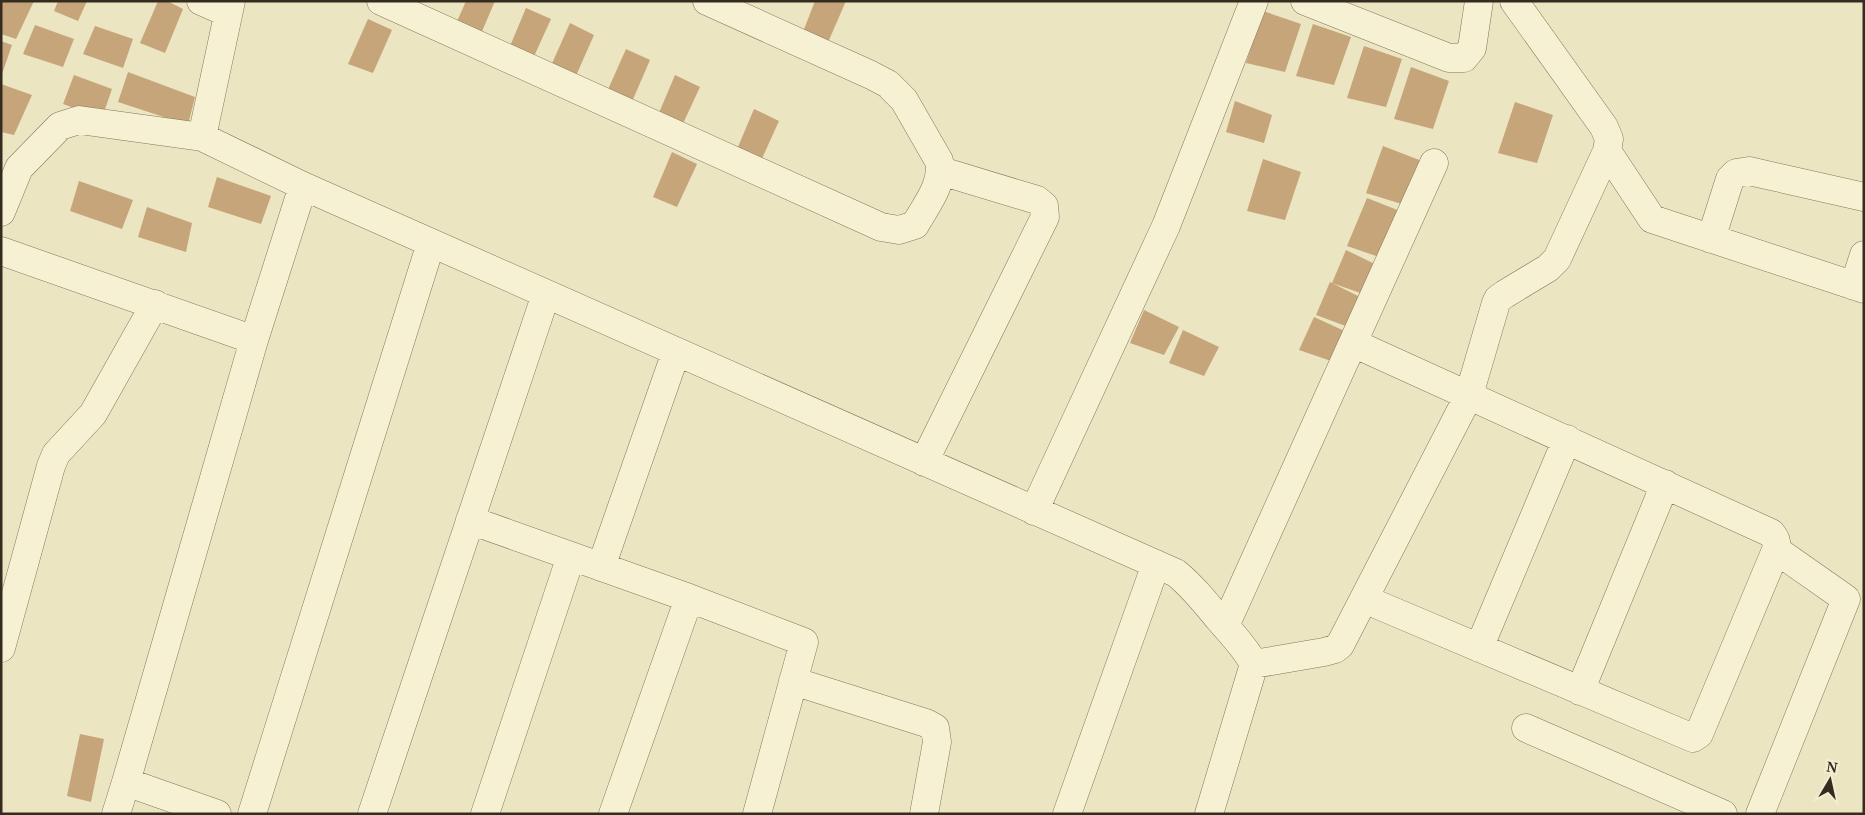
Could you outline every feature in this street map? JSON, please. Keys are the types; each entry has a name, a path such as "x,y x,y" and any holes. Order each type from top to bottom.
{"street":[{"path":"201,1 229,7 202,137"},
{"path":"381,1 881,227 899,230 916,225 937,185 941,171 938,161 904,100 888,84 707,1"},
{"path":"1034,511 1166,226 1254,1"},
{"path":"1306,1 1449,58 1464,58 1472,48 1479,1"},
{"path":"1254,664 1335,649 1340,645 1469,394 1498,298 1548,268 1557,259 1607,151 1609,139 1604,127 1514,1"},
{"path":"1,212 19,168 60,126 68,122 79,120 202,137 303,186 1176,573 1187,582 1225,626 1254,664 1210,814"},
{"path":"1607,151 1652,219 1859,288 1864,255"},
{"path":"1225,626 1434,163"},
{"path":"1711,239 1730,179 1736,173 1748,170 1864,197"},
{"path":"924,462 1045,217 1044,206 1037,200 941,171"},
{"path":"116,814 254,340 303,186"},
{"path":"252,814 431,243"},
{"path":"1,251 254,340"},
{"path":"372,814 546,294"},
{"path":"1,648 51,466 56,454 93,414 155,304"},
{"path":"1353,343 1665,484 1771,533 1776,538 1776,550 1699,734 1693,738 1580,692 1364,599"},
{"path":"601,567 676,352"},
{"path":"1478,648 1567,439"},
{"path":"1580,692 1665,484"},
{"path":"470,520 689,598 804,642 757,814"},
{"path":"1760,814 1855,602 1776,550"},
{"path":"485,814 571,556"},
{"path":"1067,814 1156,564"},
{"path":"613,814 689,598"},
{"path":"793,681 926,723 935,728 937,742 924,814"},
{"path":"1526,728 1723,814"},
{"path":"126,782 218,814"}],"building":[{"path":"1,1 34,1 16,39 1,34"},
{"path":"58,1 87,1 78,21 54,11"},
{"path":"158,1 167,1 183,9 165,53 140,43"},
{"path":"466,1 495,1 480,36 455,26"},
{"path":"815,1 846,1 826,47 801,37"},
{"path":"526,8 551,19 531,63 507,53"},
{"path":"1263,11 1301,24 1285,72 1246,63"},
{"path":"368,19 392,30 373,73 348,64"},
{"path":"570,23 594,35 575,78 550,68"},
{"path":"1313,24 1351,37 1334,85 1296,76"},
{"path":"35,25 74,39 63,67 23,54"},
{"path":"95,26 133,39 123,68 83,54"},
{"path":"1,41 12,45 2,74 1,74"},
{"path":"1364,46 1402,59 1386,107 1347,98"},
{"path":"626,49 650,60 631,104 606,94"},
{"path":"1411,67 1449,81 1433,129 1394,119"},
{"path":"128,72 195,97 188,125 118,102"},
{"path":"74,75 112,89 102,118 63,104"},
{"path":"675,75 700,87 680,130 656,120"},
{"path":"1,84 32,95 14,135 1,132"},
{"path":"1235,101 1272,115 1264,143 1226,132"},
{"path":"1515,102 1553,115 1537,163 1498,153"},
{"path":"754,109 779,121 759,165 735,154"},
{"path":"1383,146 1422,161 1405,205 1366,193"},
{"path":"672,152 697,164 677,207 653,197"},
{"path":"1263,159 1301,172 1285,220 1247,211"},
{"path":"217,177 271,196 261,224 208,207"},
{"path":"79,181 133,200 122,229 70,211"},
{"path":"1367,198 1405,213 1382,258 1347,246"},
{"path":"147,207 192,223 186,252 138,237"},
{"path":"1346,250 1381,267 1366,295 1332,283"},
{"path":"1330,282 1366,300 1351,328 1316,315"},
{"path":"1144,310 1179,327 1164,355 1130,343"},
{"path":"1314,317 1349,333 1334,362 1299,350"},
{"path":"1183,330 1219,347 1204,376 1169,363"},
{"path":"80,734 104,739 91,802 67,796"}]}
